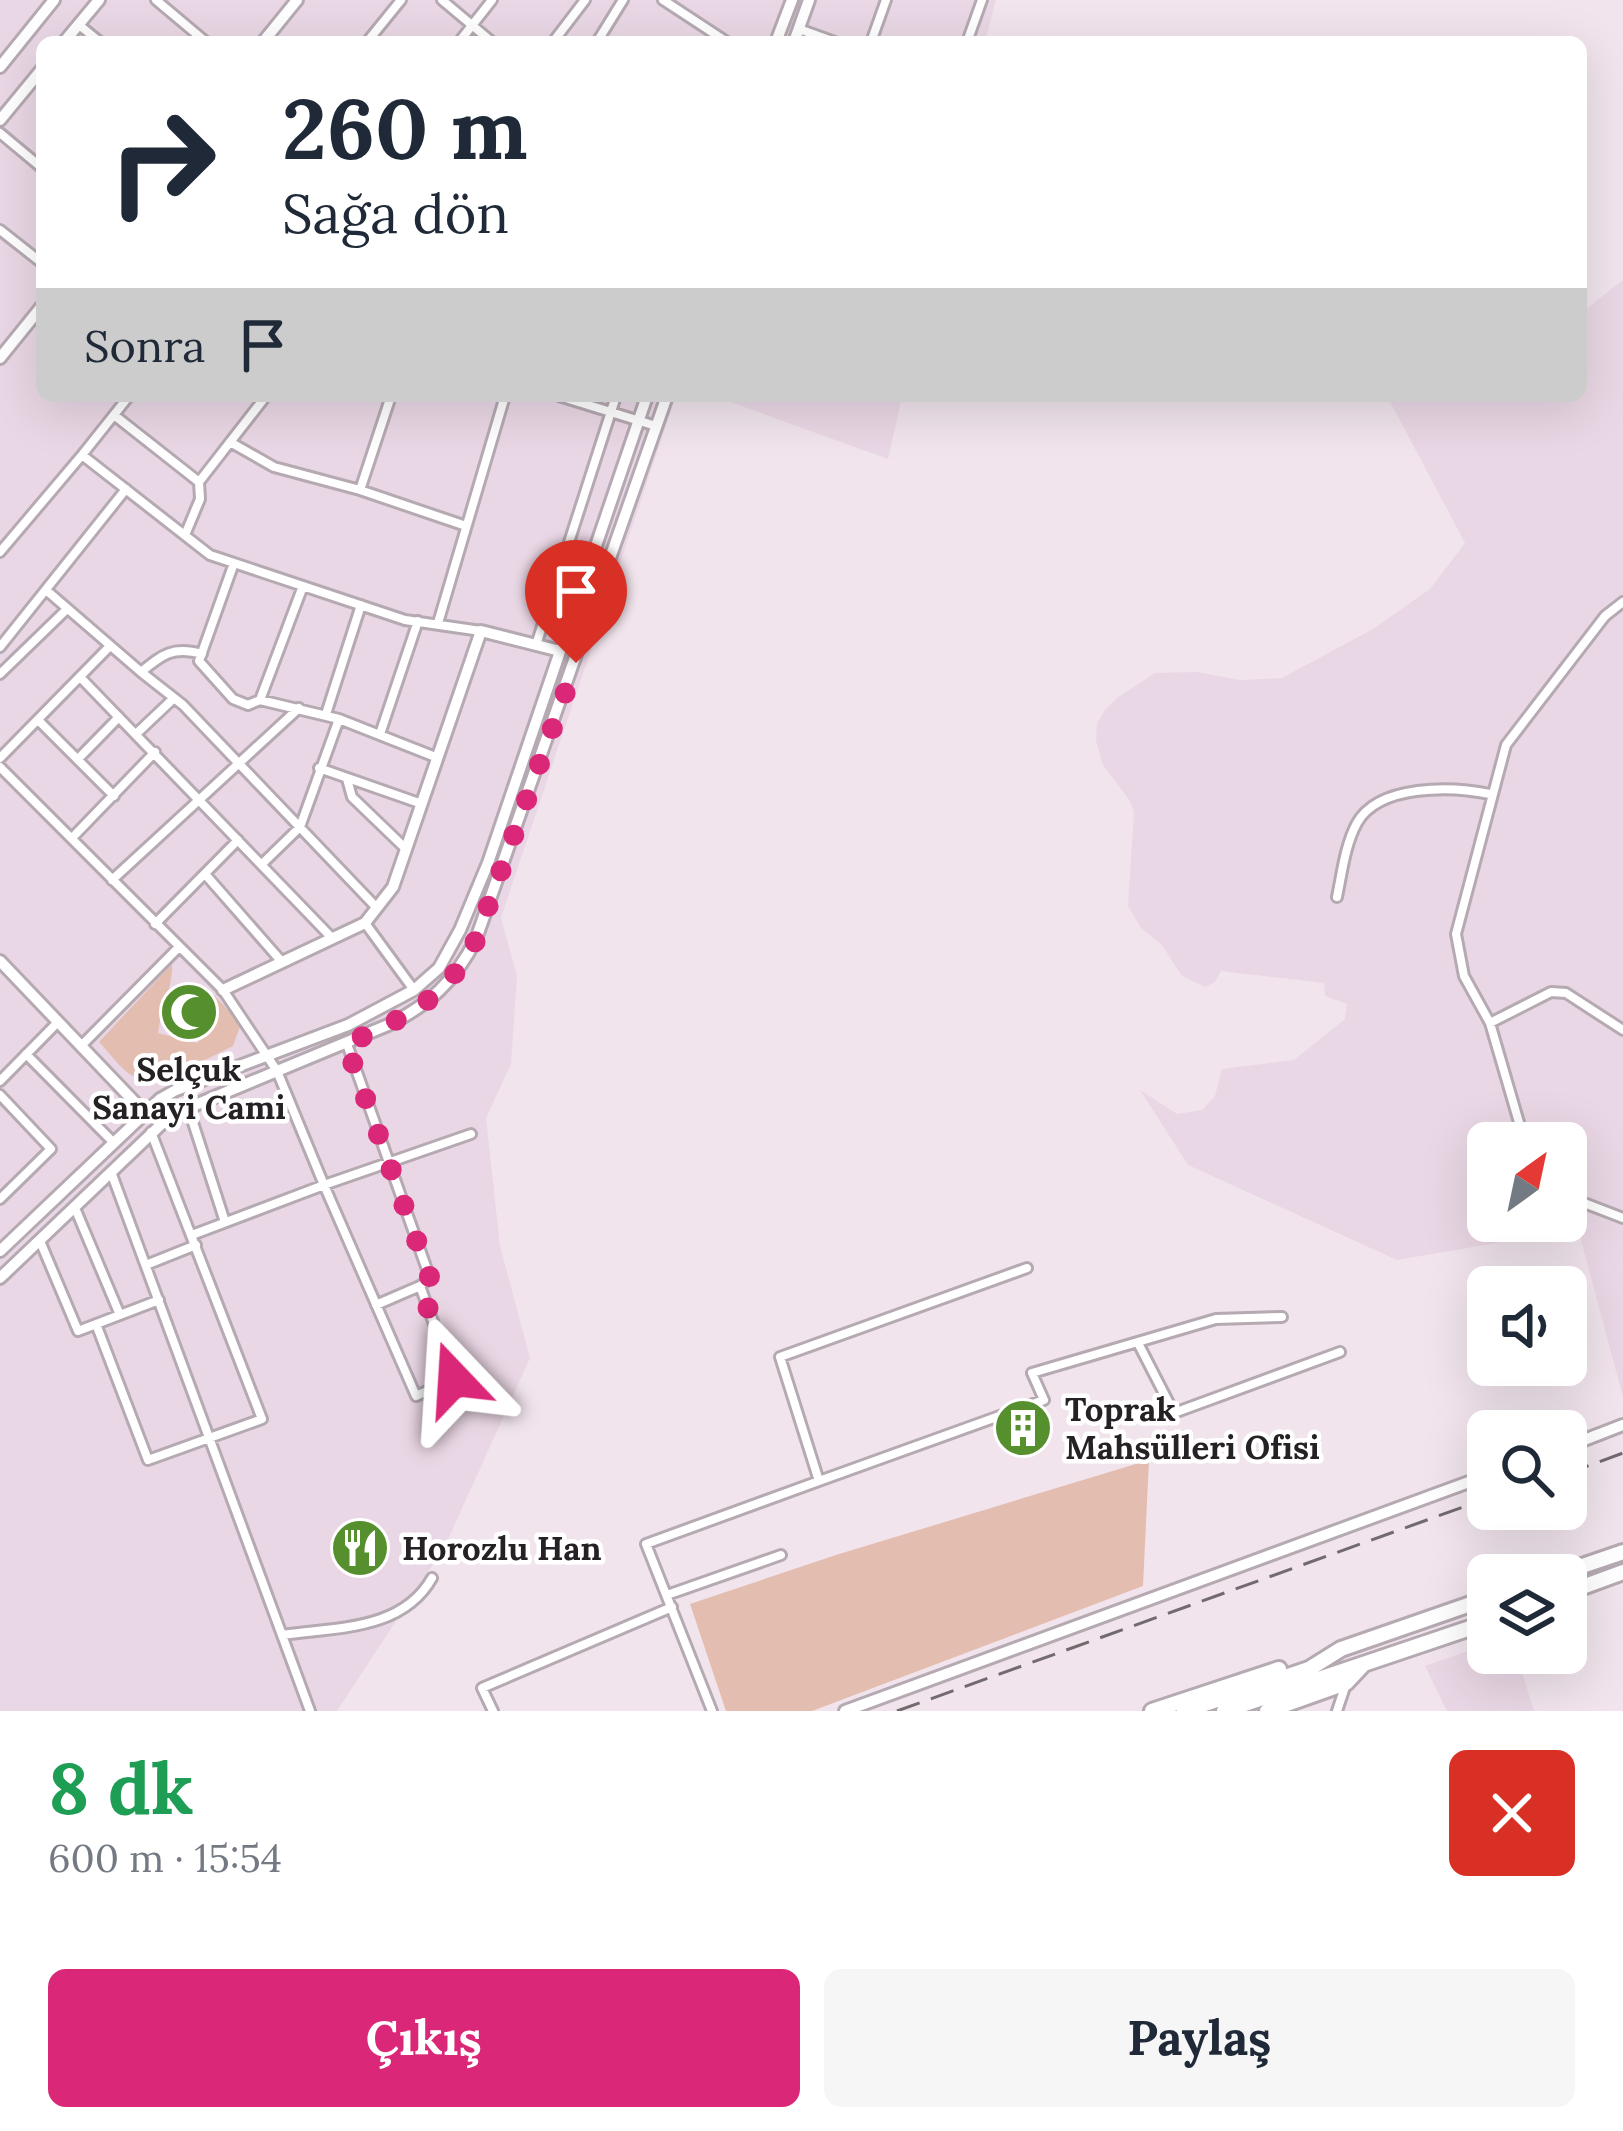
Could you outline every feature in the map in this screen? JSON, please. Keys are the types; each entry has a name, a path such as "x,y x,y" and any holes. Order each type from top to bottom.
{"highway":[{"path":"1587,1564 1623,1552"},
{"path":"1587,1586 1623,1572"},
{"path":"1152,1711 1467,1605"},
{"path":"1224,1711 1467,1629"},
{"path":"1184,1711 1310,1669 1341,1649"},
{"path":"1267,1711 1346,1683 1362,1666"}],"street":[{"path":"0,67 54,0"},
{"path":"69,36 99,0"},
{"path":"155,0 199,36"},
{"path":"268,36 297,0"},
{"path":"372,36 401,0"},
{"path":"442,0 484,36"},
{"path":"464,36 493,0"},
{"path":"561,36 585,0"},
{"path":"601,36 623,0"},
{"path":"663,0 718,36"},
{"path":"778,36 792,0"},
{"path":"796,35 808,0"},
{"path":"873,36 886,0"},
{"path":"969,36 982,0"},
{"path":"79,25 93,36"},
{"path":"0,119 36,80"},
{"path":"0,133 36,163"},
{"path":"0,246 4,233 36,258"},
{"path":"0,358 36,313"},
{"path":"0,553 125,402"},
{"path":"184,535 200,499 199,482 261,402"},
{"path":"360,490 389,402"},
{"path":"438,623 503,402"},
{"path":"579,402 656,426"},
{"path":"536,645 614,402"},
{"path":"0,1251 113,1142 176,1090 378,1012 439,968 488,863 644,402"},
{"path":"0,1278 151,1132 188,1107 411,1014 448,986 470,952 666,402"},
{"path":"115,415 199,482"},
{"path":"230,442 274,467 466,526"},
{"path":"82,455 209,555 418,621 560,651"},
{"path":"0,647 126,489"},
{"path":"234,563 199,661 233,699 248,704 260,700 339,718 438,758"},
{"path":"260,700 303,586"},
{"path":"46,590 174,698 376,908"},
{"path":"1519,1122 1490,1023 1464,976 1456,934 1506,745 1605,616 1623,602"},
{"path":"326,715 361,604"},
{"path":"0,674 67,609"},
{"path":"380,734 418,621"},
{"path":"223,990 364,923 393,887 481,631"},
{"path":"109,647 0,762 223,990 267,1054 416,1396 454,1379 420,1286"},
{"path":"141,672 166,651 178,648 202,654"},
{"path":"80,677 332,938"},
{"path":"136,734 174,698"},
{"path":"112,880 299,708"},
{"path":"78,759 119,717"},
{"path":"262,864 300,827 339,718"},
{"path":"38,720 115,796"},
{"path":"71,838 155,752"},
{"path":"319,768 422,804"},
{"path":"347,778 352,797 406,850"},
{"path":"1336,897 1358,821 1369,809 1393,796 1421,792 1490,794"},
{"path":"155,924 238,840"},
{"path":"205,874 281,962"},
{"path":"364,923 414,990"},
{"path":"81,1046 178,947"},
{"path":"0,961 145,1113"},
{"path":"1490,1023 1551,992 1566,993 1623,1030"},
{"path":"0,1081 58,1022"},
{"path":"346,1044 430,1278 376,1305"},
{"path":"26,1054 113,1142"},
{"path":"0,1095 51,1149 0,1199"},
{"path":"188,1107 225,1222"},
{"path":"96,1324 148,1460 262,1419 151,1132"},
{"path":"146,1265 225,1222 471,1134"},
{"path":"111,1170 310,1711"},
{"path":"1587,1204 1623,1218"},
{"path":"75,1206 120,1315"},
{"path":"40,1240 77,1331 159,1300"},
{"path":"819,1481 780,1357 1027,1268"},
{"path":"712,1711 646,1544 1044,1400 1032,1373 1216,1319 1282,1317"},
{"path":"1138,1343 1174,1413 1340,1352"},
{"path":"1587,1439 1623,1425"},
{"path":"845,1711 1467,1483"},
{"path":"667,1595 781,1556"},
{"path":"282,1635 386,1620 411,1606 432,1578"},
{"path":"493,1711 482,1688 672,1607"},
{"path":"1337,1711 1346,1683"}],"shaded area":[{"path":"0,0 996,0 987,36 36,36 36,402 674,402 501,918 517,976 511,1064 486,1118 500,1246 530,1358 445,1546 337,1711 0,1711"},
{"path":"1623,280 1623,1397 1581,1242 1587,1242 1587,1122 1467,1122 1467,1242 1502,1242 1397,1260 1188,1165 1140,1090 1177,1114 1202,1110 1215,1096 1222,1069 1294,1060 1345,1019 1347,1004 1325,996 1324,983 1221,971 1205,987 1182,976 1162,945 1141,928 1128,906 1134,812 1103,765 1096,741 1097,724 1105,710 1155,673 1197,672 1240,680 1282,678 1373,629 1430,589 1465,543 1390,402 1587,402 1587,308"},
{"path":"731,402 901,402 888,459"},
{"path":"172,964 158,1033 198,1043 213,994 241,1024 233,1046 211,1057 156,1078 133,1076 99,1042"},
{"path":"1149,1460 1143,1586 812,1711 726,1711 690,1604"},
{"path":"1467,1651 1467,1674 1523,1674 1534,1711 1447,1711 1425,1666"}],"railway":[{"path":"1587,1466 1623,1453"},
{"path":"897,1711 1467,1506"}],"place":[{"name":"Selçuk Sanayi Cami","path":"189,1012"},
{"name":"Toprak Mahsülleri Ofisi","path":"1023,1428"},
{"name":"Horozlu Han","path":"360,1548"}],"route":[{"path":"454,1379 420,1286 430,1278 346,1044 411,1014 448,986 463,965 576,663"}]}
